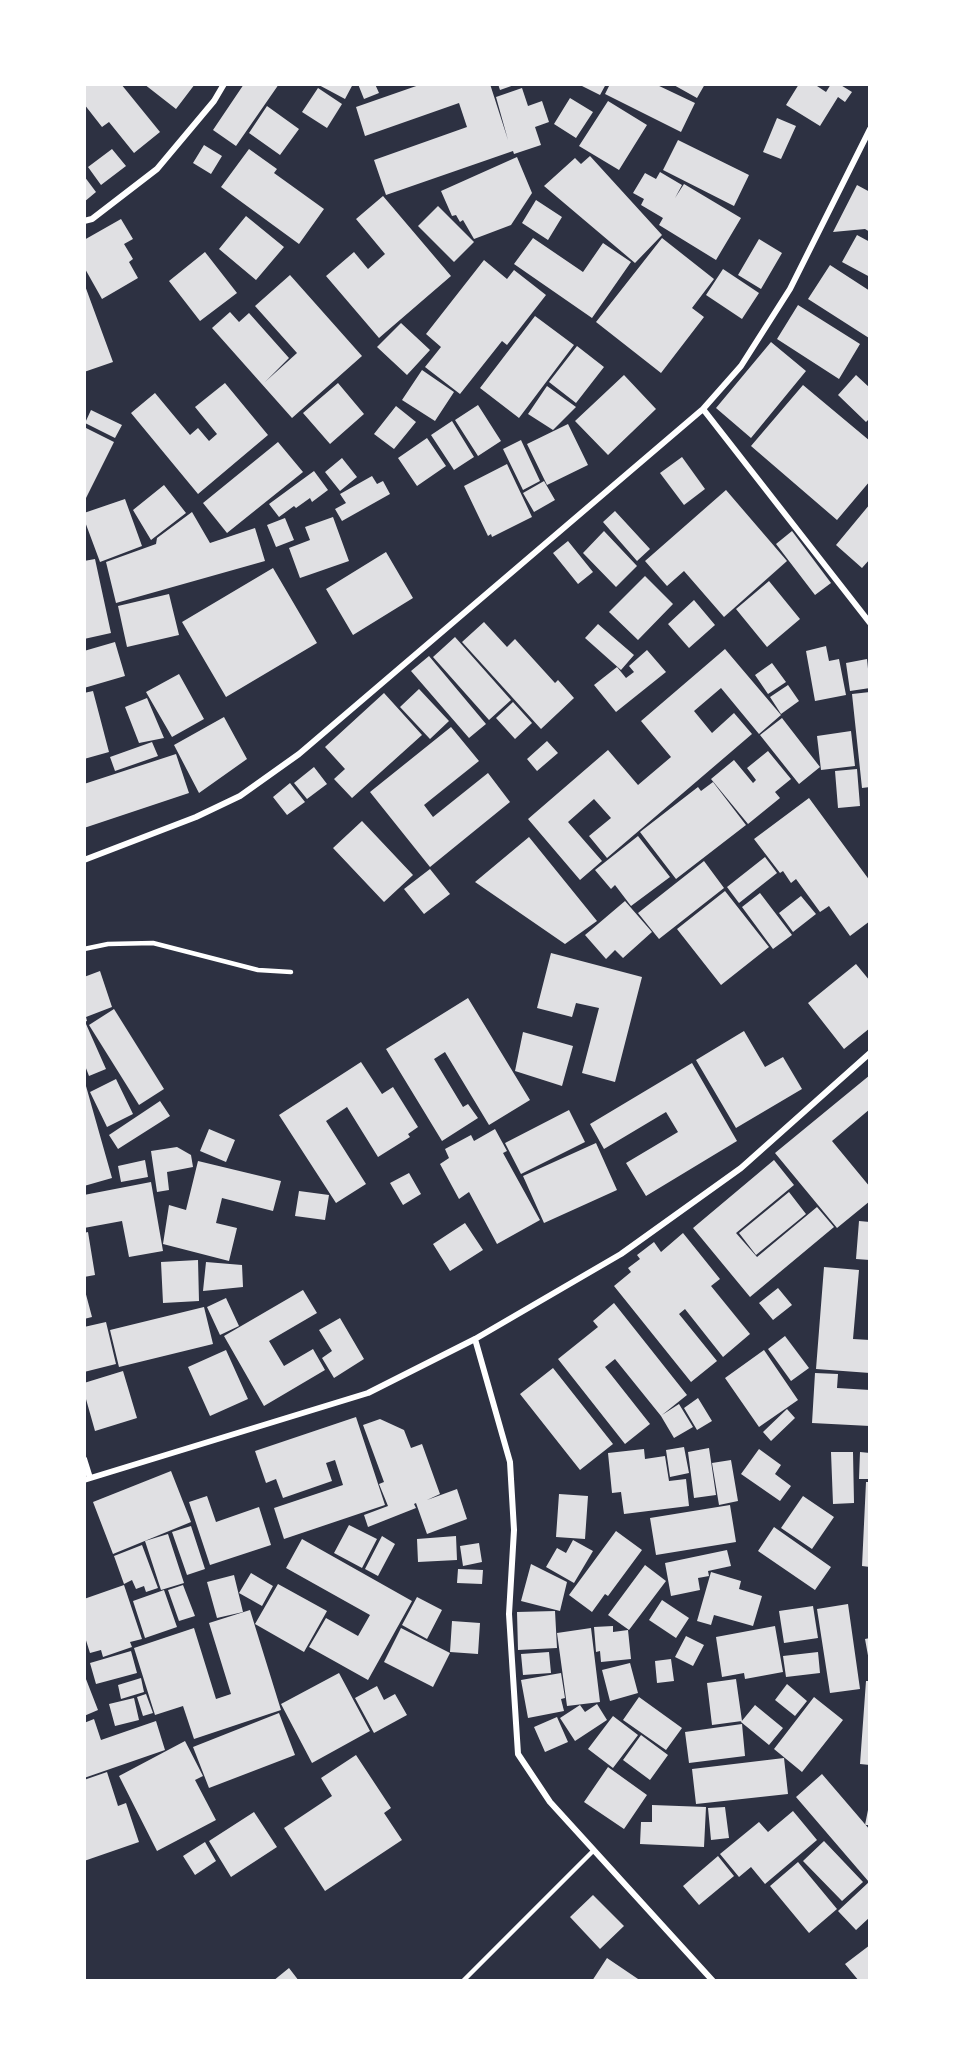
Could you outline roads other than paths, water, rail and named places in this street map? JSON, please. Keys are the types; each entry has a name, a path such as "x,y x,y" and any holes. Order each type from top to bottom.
{"street":[{"path":"84,221 92,219 157,169 214,101 224,84"},
{"path":"84,860 196,817 231,800 299,754 703,409 741,366 790,289 870,129"},
{"path":"703,409 870,623"},
{"path":"84,1459 87,1479 368,1394 475,1340 621,1254 732,1174 870,1053"},
{"path":"475,1340 510,1462 514,1530 509,1614 518,1754 550,1802 713,1981"}],"lane":[{"path":"84,949 108,944 153,943 258,970 291,972"},
{"path":"464,1981 594,1850"}]}
